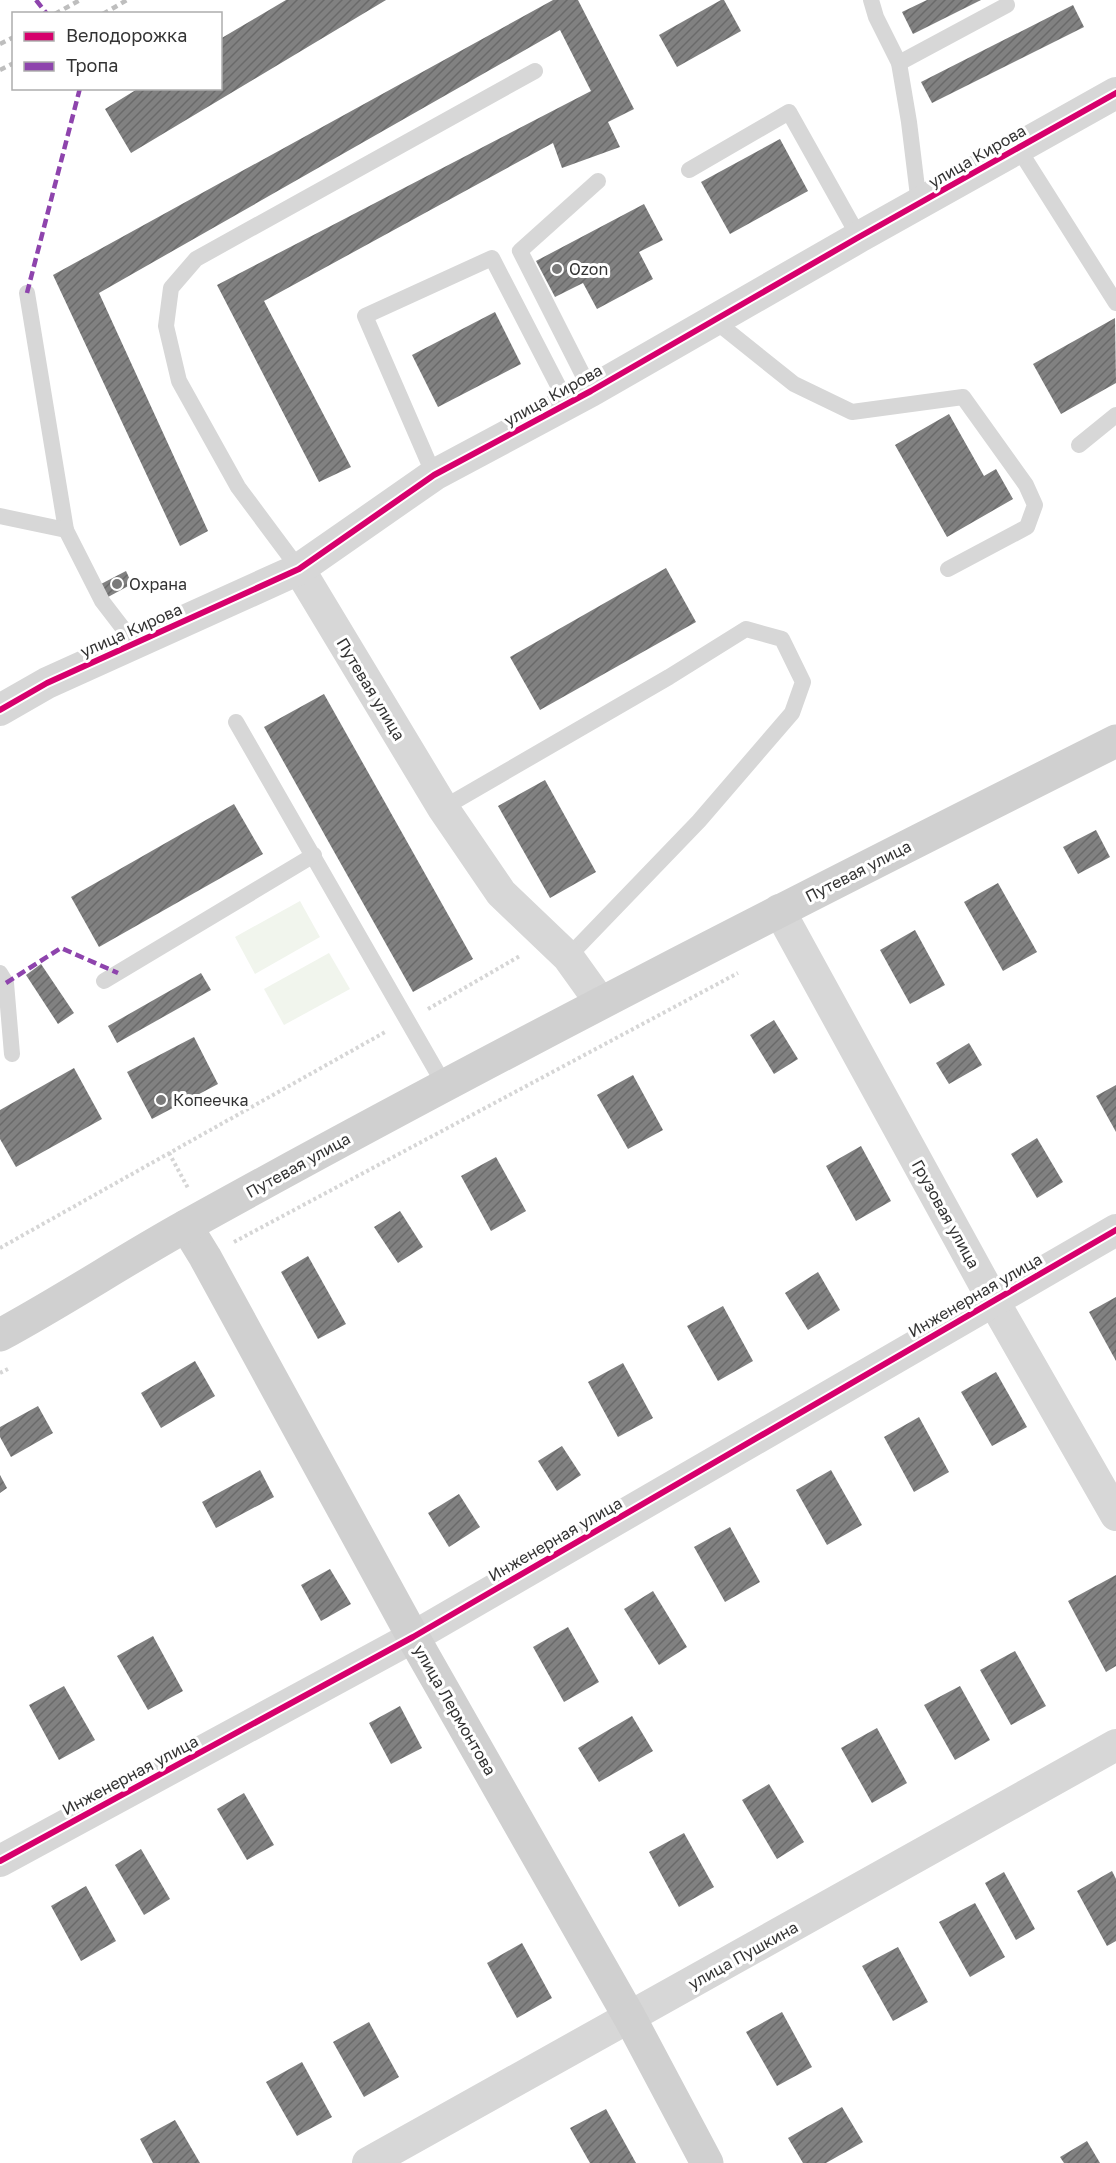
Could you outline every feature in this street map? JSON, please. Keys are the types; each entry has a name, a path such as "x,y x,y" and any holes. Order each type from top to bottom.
{"street":[{"name":"улица Кирова","path":"0,710 47,683 299,569 434,475 579,397 1116,93"},
{"name":"Путевая улица","path":"299,569 442,808 501,893 559,948 601,1003"},
{"name":"Путевая улица","path":"1,1333 186,1226 601,1003 779,910 1116,741"},
{"name":"Грузовая улица","path":"779,910 993,1300 1116,1515"},
{"name":"улица Лермонтова","path":"186,1226 413,1637 630,2018 707,2163"},
{"name":"Инженерная улица","path":"0,1861 413,1637 1116,1230"},
{"name":"улица Пушкина","path":"368,2163 1116,1745"}],"lane":[{"path":"872,0 876,17 899,63 919,204"},
{"path":"899,63 1007,5"},
{"path":"299,569 238,487 178,381 166,326 171,288 196,259 535,71"},
{"path":"689,170 789,112 859,237"},
{"path":"1018,148 1116,303"},
{"path":"579,397 520,251 598,181"},
{"path":"434,475 364,316 492,258 579,397"},
{"path":"27,293 66,530 102,601 135,644"},
{"path":"714,320 794,384 852,412 963,397 1026,485 1035,505 1027,527 948,569"},
{"path":"1079,445 1116,416"},
{"path":"0,516 66,530"},
{"path":"442,808 669,677 746,629 782,639 803,682 792,713 699,821 559,948"},
{"path":"236,722 445,1086"},
{"path":"104,981 314,855"},
{"path":"0,973 6,982 12,1054"}],"path":[{"path":"0,1248 408,1020 559,948"},
{"path":"205,1257 745,970"},
{"path":"0,1373 10,1367"}],"shaded area":[{"path":"300,901 320,937 255,974 235,937"},
{"path":"329,953 350,989 284,1025 264,989"}],"building":[{"path":"286,0 386,0 131,153 105,109 136,90 222,90 222,38"},
{"path":"553,0 578,0 634,109 608,122 620,147 562,168 553,143 264,301 351,467 319,482 217,285 591,91 560,30 99,293 208,531 180,546 53,275"},
{"path":"724,0 741,31 677,67 659,35"},
{"path":"927,0 981,0 913,34 902,12"},
{"path":"1073,5 1084,27 932,103 921,82"},
{"path":"780,139 808,191 730,234 701,182"},
{"path":"644,204 663,240 639,252 653,279 597,309 583,283 555,297 536,261"},
{"path":"495,312 521,364 438,407 412,355"},
{"path":"1115,318 1116,383 1061,414 1033,364"},
{"path":"949,414 984,476 996,469 1013,499 947,537 895,445"},
{"path":"666,568 696,622 540,710 510,657"},
{"name":"Охрана","path":"126,571 132,584 108,597 101,584"},
{"path":"324,694 473,959 413,992 264,727"},
{"path":"545,780 596,872 550,898 498,806"},
{"path":"234,804 263,854 99,947 71,897"},
{"path":"1096,830 1110,857 1078,874 1063,847"},
{"path":"998,883 1037,952 1003,971 964,902"},
{"path":"915,930 945,985 910,1004 880,950"},
{"path":"41,964 74,1013 58,1024 26,975"},
{"path":"201,973 211,990 117,1043 108,1026"},
{"path":"774,1020 798,1059 774,1074 750,1035"},
{"path":"194,1037 218,1084 152,1119 127,1072"},
{"path":"969,1043 982,1065 949,1084 936,1063"},
{"path":"74,1068 102,1119 16,1167 0,1139 0,1110"},
{"path":"633,1075 663,1130 628,1149 597,1095"},
{"path":"1116,1085 1116,1132 1096,1096"},
{"path":"1037,1138 1063,1182 1037,1198 1011,1154"},
{"path":"861,1146 891,1201 856,1221 826,1166"},
{"path":"496,1157 526,1211 491,1231 461,1176"},
{"path":"400,1211 423,1247 398,1263 374,1227"},
{"path":"308,1256 346,1324 318,1339 281,1272"},
{"path":"818,1272 840,1310 808,1330 785,1293"},
{"path":"1116,1297 1116,1361 1089,1312"},
{"path":"723,1306 753,1361 718,1381 687,1326"},
{"path":"195,1361 215,1396 161,1428 141,1393"},
{"path":"623,1363 653,1418 618,1437 588,1382"},
{"path":"996,1372 1027,1427 992,1446 961,1392"},
{"path":"38,1406 53,1433 11,1457 0,1437 0,1427"},
{"path":"919,1417 949,1472 914,1492 884,1437"},
{"path":"562,1446 581,1475 557,1491 538,1461"},
{"path":"260,1470 274,1497 216,1528 202,1502"},
{"path":"831,1470 862,1525 827,1545 796,1490"},
{"path":"0,1475 7,1488 0,1493"},
{"path":"459,1494 480,1527 449,1547 428,1513"},
{"path":"730,1527 760,1582 725,1602 694,1547"},
{"path":"330,1569 351,1604 321,1621 301,1585"},
{"path":"1116,1575 1116,1666 1106,1672 1068,1601"},
{"path":"653,1591 687,1647 659,1665 624,1609"},
{"path":"568,1627 599,1682 564,1702 533,1647"},
{"path":"153,1636 183,1691 148,1710 117,1656"},
{"path":"1015,1651 1046,1706 1011,1725 980,1670"},
{"path":"64,1686 95,1740 59,1760 29,1705"},
{"path":"960,1686 990,1740 955,1760 924,1705"},
{"path":"400,1706 422,1748 391,1764 369,1723"},
{"path":"632,1716 653,1751 599,1782 578,1748"},
{"path":"877,1728 907,1783 872,1803 841,1748"},
{"path":"769,1784 804,1842 777,1859 742,1800"},
{"path":"244,1793 274,1845 247,1860 217,1809"},
{"path":"684,1833 714,1887 679,1907 649,1852"},
{"path":"141,1849 170,1899 144,1915 115,1865"},
{"path":"1112,1871 1116,1879 1116,1941 1107,1946 1077,1891"},
{"path":"1004,1872 1035,1929 1016,1940 985,1883"},
{"path":"86,1886 116,1941 81,1961 51,1906"},
{"path":"975,1903 1005,1957 970,1977 939,1922"},
{"path":"522,1943 552,1998 517,2018 487,1963"},
{"path":"898,1947 928,2002 893,2021 862,1966"},
{"path":"782,2012 812,2067 777,2086 746,2032"},
{"path":"369,2022 399,2077 364,2097 333,2042"},
{"path":"302,2062 332,2117 297,2136 266,2082"},
{"path":"842,2107 863,2142 826,2163 803,2163 788,2138"},
{"path":"606,2109 636,2163 590,2163 570,2128"},
{"path":"175,2120 200,2163 153,2163 140,2139"},
{"path":"1087,2141 1100,2163 1064,2163 1060,2157"}],"railway":[{"path":"59,12 80,0"},
{"path":"106,12 127,0"},
{"path":"0,44 12,38"},
{"path":"0,70 12,64"}],"marked path":[{"path":"36,0 45,12"},
{"path":"27,293 79,90"},
{"path":"6,983 61,948 118,973"}],"cycle path":[{"path":"0,710 47,683 299,569 434,475 591,391 1116,93"},
{"path":"0,1861 413,1637 1116,1230"}],"place":[{"name":"Ozon","path":"557,269"},
{"name":"Охрана","path":"117,584"},
{"name":"Копеечка","path":"161,1100"}]}
